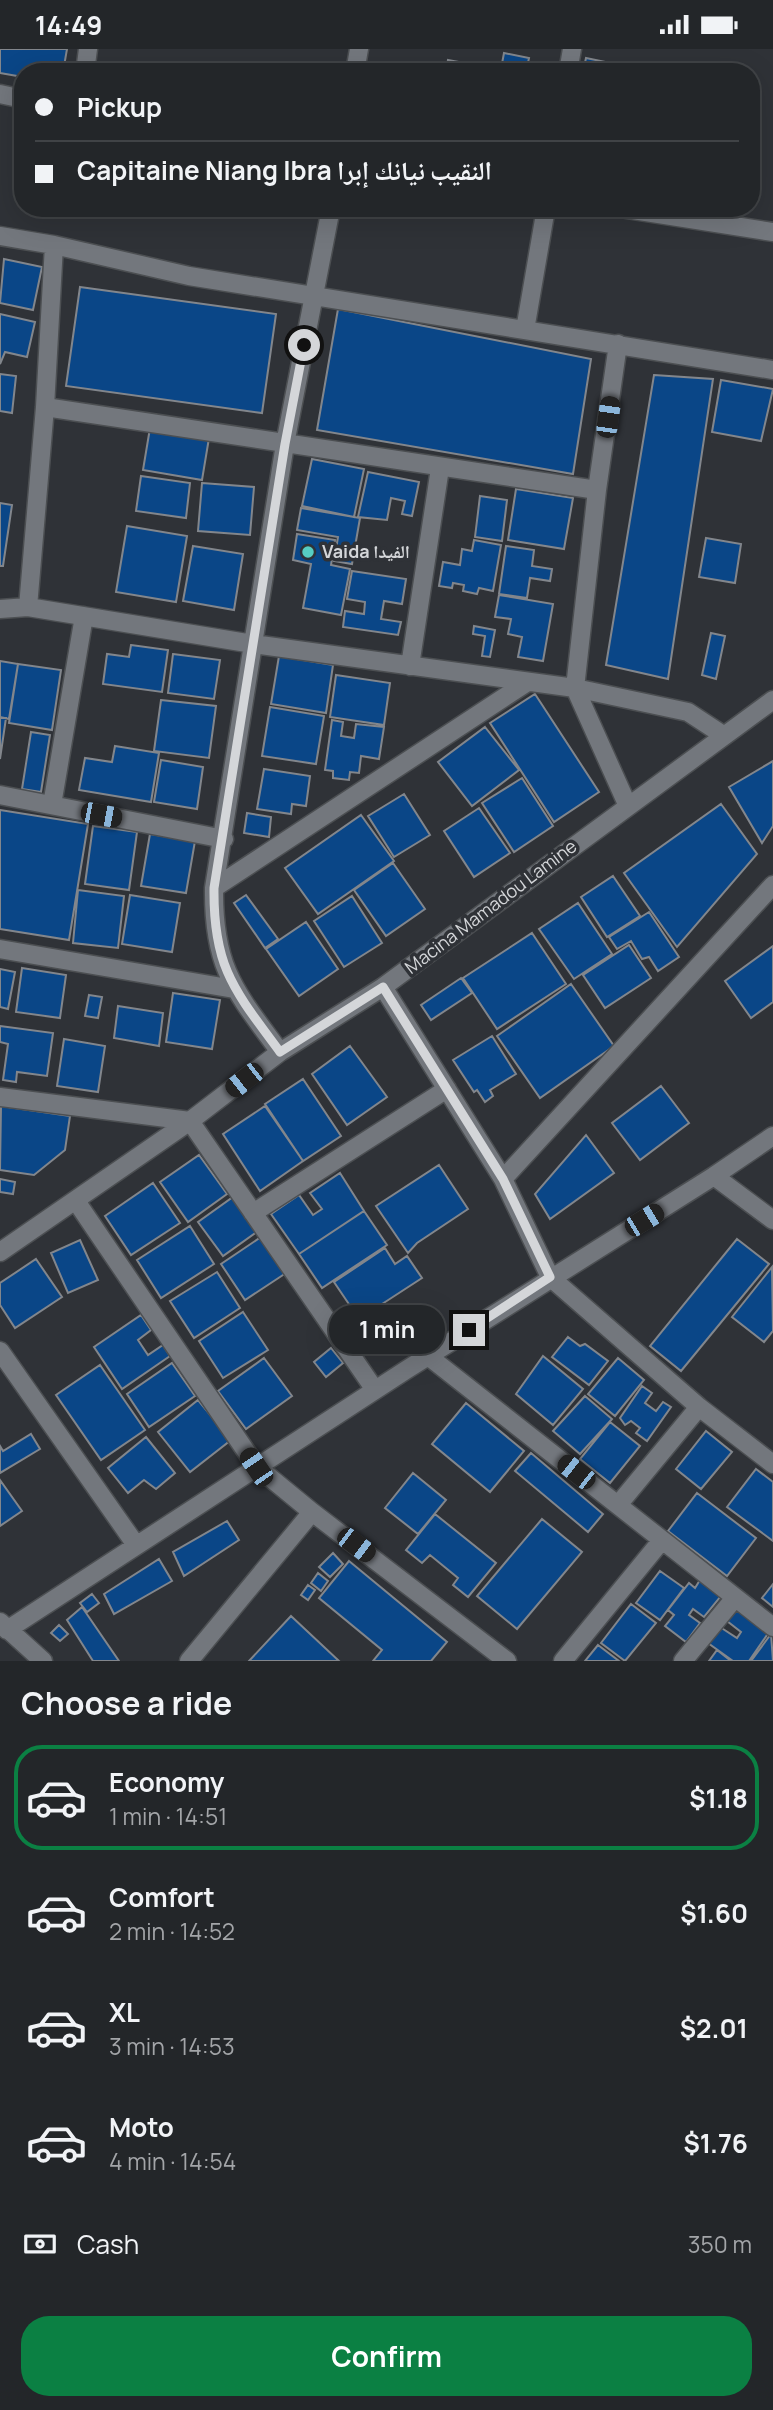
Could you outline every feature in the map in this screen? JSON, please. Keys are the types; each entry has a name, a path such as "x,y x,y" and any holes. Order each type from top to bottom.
{"street":[{"path":"280,1052 233,989 214,927 214,888 224,839 285,444 329,217"},
{"path":"525,330 544,217"},
{"path":"677,217 773,232"},
{"path":"0,236 54,245 189,276 773,370"},
{"path":"28,607 45,407 54,245"},
{"path":"618,344 597,490 575,688 627,804"},
{"path":"45,407 597,490"},
{"path":"410,666 440,468"},
{"path":"0,609 28,607 253,644 575,688 688,712 723,735"},
{"path":"52,805 83,616"},
{"path":"214,888 526,683"},
{"name":"Macina Mamadou Lamine","path":"0,1252 190,1121 280,1052 383,987 773,698"},
{"path":"0,795 224,839"},
{"path":"503,1179 773,885"},
{"path":"0,949 233,989"},
{"path":"383,987 503,1179 550,1277 699,1407 773,1464"},
{"path":"253,1213 447,1089"},
{"path":"0,1097 190,1121 375,1390"},
{"path":"43,1661 3,1626 136,1545 773,1136"},
{"path":"714,1176 773,1220"},
{"path":"76,1201 256,1467 507,1661"},
{"path":"0,1351 136,1545"},
{"path":"428,1356 773,1627"},
{"path":"618,1505 699,1407"},
{"path":"189,1661 312,1512"},
{"path":"563,1661 662,1540"},
{"path":"683,1661 734,1598"}],"building":[{"path":"0,49 67,49 65,63 14,63 14,75 0,73"},
{"path":"504,53 529,58 528,63 502,63"},
{"path":"586,58 610,63 585,63"},
{"path":"4,259 42,267 33,310 0,303"},
{"path":"80,287 276,314 262,413 66,386"},
{"path":"338,309 591,359 573,474 317,430"},
{"path":"0,314 35,322 27,357 5,352 0,364"},
{"path":"0,374 16,376 12,413 0,411"},
{"path":"654,375 713,379 668,679 606,665"},
{"path":"721,380 773,389 761,441 712,432"},
{"path":"150,428 209,438 202,480 143,470"},
{"path":"312,459 364,469 354,517 302,506"},
{"path":"368,472 419,482 412,516 402,514 405,501 391,498 387,520 358,517"},
{"path":"141,476 190,483 186,518 136,511"},
{"path":"202,483 254,487 250,535 198,531"},
{"path":"516,489 573,498 564,549 508,540"},
{"path":"480,496 507,500 502,541 475,537"},
{"path":"0,503 12,505 3,566 0,566"},
{"path":"301,508 360,518 352,564 334,561 338,537 297,530"},
{"path":"127,526 187,536 176,602 116,592"},
{"path":"297,534 335,540 331,565 350,569 341,615 303,608 311,564 293,560"},
{"path":"706,538 741,544 735,583 699,577"},
{"path":"474,540 501,545 493,591 479,588 477,594 463,591 464,585 453,583 452,588 439,586 443,562 460,565 462,549 472,551"},
{"path":"193,546 243,554 234,610 183,601"},
{"path":"506,546 534,550 532,566 552,569 550,581 530,578 527,598 499,594"},
{"path":"352,571 406,579 402,604 384,601 381,619 401,622 398,635 343,627 345,611 364,614 365,602 347,599"},
{"path":"499,595 553,604 543,661 518,657 522,637 508,634 511,619 495,617"},
{"path":"474,626 495,630 490,657 482,656 485,636 473,634"},
{"path":"711,633 725,636 716,679 702,675"},
{"path":"131,645 168,650 162,692 103,684 107,654 129,657"},
{"path":"173,654 220,660 214,699 168,693"},
{"path":"279,656 333,665 326,713 271,704"},
{"path":"0,661 18,664 9,719 0,717"},
{"path":"18,664 61,670 52,730 9,723"},
{"path":"336,675 390,683 384,725 330,717"},
{"path":"535,694 599,792 554,822 490,723"},
{"path":"161,700 216,706 209,758 154,751"},
{"path":"270,707 324,716 316,764 262,756"},
{"path":"0,718 6,718 0,759"},
{"path":"332,720 343,722 341,736 354,738 356,724 384,727 379,759 361,756 359,773 350,772 349,780 333,778 333,771 325,770"},
{"path":"485,727 519,770 472,806 438,762"},
{"path":"31,732 50,735 41,792 22,789"},
{"path":"115,746 159,753 151,802 79,790 85,758 112,762"},
{"path":"161,760 203,767 197,809 154,802"},
{"path":"773,761 773,826 762,843 729,787"},
{"path":"264,769 310,776 306,806 292,804 291,814 257,809"},
{"path":"522,778 553,826 514,852 482,803"},
{"path":"404,794 430,835 394,857 368,816"},
{"path":"721,804 757,854 677,947 624,873"},
{"path":"479,808 510,853 474,877 444,831"},
{"path":"0,810 88,824 69,940 0,929"},
{"path":"247,813 271,817 269,837 244,833"},
{"path":"361,815 394,861 318,914 285,868"},
{"path":"93,826 137,832 129,890 85,884"},
{"path":"150,834 195,841 186,893 141,886"},
{"path":"393,863 425,909 386,936 354,890"},
{"path":"613,876 640,916 607,937 581,897"},
{"path":"78,890 124,896 118,948 73,943"},
{"path":"130,895 180,903 172,952 122,944"},
{"path":"246,895 278,939 265,948 234,903"},
{"path":"352,896 382,943 344,967 314,921"},
{"path":"578,903 612,954 574,979 539,929"},
{"path":"649,912 679,957 658,971 649,957 642,959 631,941 617,949 609,937"},
{"path":"306,922 338,969 299,996 266,949"},
{"path":"532,933 566,984 497,1029 463,978"},
{"path":"629,945 651,978 605,1008 583,975"},
{"path":"773,946 773,1002 751,1018 725,981"},
{"path":"22,968 66,975 60,1018 16,1012"},
{"path":"0,969 15,972 8,1009 0,1007"},
{"path":"461,978 472,993 431,1020 421,1005"},
{"path":"571,984 614,1046 540,1098 497,1036"},
{"path":"173,993 220,1000 212,1049 166,1042"},
{"path":"89,995 102,997 98,1018 85,1016"},
{"path":"118,1006 163,1013 159,1046 114,1038"},
{"path":"0,1026 53,1033 47,1076 17,1072 16,1082 3,1080 8,1044 0,1042"},
{"path":"492,1036 516,1074 490,1090 493,1096 485,1102 477,1090 474,1092 453,1060"},
{"path":"64,1039 105,1046 98,1092 57,1086"},
{"path":"350,1046 387,1097 347,1125 312,1074"},
{"path":"303,1079 341,1136 303,1161 265,1104"},
{"path":"661,1086 689,1123 640,1160 612,1123"},
{"path":"1,1106 70,1116 65,1150 34,1175 0,1170"},
{"path":"265,1106 303,1161 260,1191 223,1134"},
{"path":"586,1135 614,1173 550,1219 535,1194"},
{"path":"199,1155 227,1194 188,1222 160,1182"},
{"path":"439,1165 468,1209 417,1243 408,1253 376,1206"},
{"path":"340,1173 364,1211 299,1254 271,1214 299,1195 313,1215 322,1209 310,1193"},
{"path":"0,1179 15,1182 13,1194 0,1192"},
{"path":"153,1183 180,1223 131,1255 105,1216"},
{"path":"233,1197 258,1231 223,1256 198,1222"},
{"path":"364,1211 387,1245 322,1288 299,1254"},
{"path":"190,1226 214,1264 161,1298 137,1260"},
{"path":"261,1237 286,1273 245,1300 221,1264"},
{"path":"737,1239 769,1264 681,1371 650,1346"},
{"path":"80,1240 98,1280 68,1293 51,1253"},
{"path":"385,1248 395,1264 407,1256 422,1278 359,1319 334,1282"},
{"path":"36,1259 62,1297 15,1328 0,1305 0,1283"},
{"path":"772,1267 773,1331 764,1342 732,1317"},
{"path":"217,1272 240,1308 194,1338 170,1301"},
{"path":"243,1312 268,1350 223,1378 199,1341"},
{"path":"141,1315 151,1330 138,1340 148,1355 163,1345 170,1356 122,1389 94,1347"},
{"path":"568,1337 580,1346 585,1344 608,1361 589,1385 552,1357"},
{"path":"331,1348 343,1363 326,1377 314,1362"},
{"path":"543,1356 583,1389 553,1425 516,1394"},
{"path":"264,1358 292,1396 246,1429 218,1391"},
{"path":"618,1358 644,1380 615,1416 588,1394"},
{"path":"172,1363 195,1396 149,1427 127,1394"},
{"path":"100,1365 145,1430 101,1460 56,1395"},
{"path":"642,1386 652,1393 645,1403 656,1411 663,1402 671,1407 647,1441 636,1433 640,1428 631,1421 625,1425 620,1418"},
{"path":"585,1396 612,1419 580,1454 553,1431"},
{"path":"198,1400 231,1440 190,1472 158,1432"},
{"path":"466,1403 524,1451 490,1492 432,1444"},
{"path":"610,1422 640,1446 610,1483 580,1459"},
{"path":"706,1431 732,1452 701,1489 676,1469"},
{"path":"31,1434 40,1449 0,1473 0,1446 3,1451"},
{"path":"146,1437 175,1473 156,1489 144,1480 128,1493 108,1468"},
{"path":"531,1453 603,1514 588,1532 515,1471"},
{"path":"756,1469 773,1482 773,1541 727,1507"},
{"path":"413,1473 446,1500 418,1534 385,1508"},
{"path":"0,1480 22,1511 0,1526"},
{"path":"697,1493 756,1538 727,1576 668,1531"},
{"path":"435,1514 496,1563 468,1597 453,1585 458,1578 430,1555 422,1563 406,1550"},
{"path":"542,1519 582,1552 517,1629 477,1596"},
{"path":"227,1521 239,1540 184,1576 173,1552"},
{"path":"333,1553 343,1564 330,1577 319,1567"},
{"path":"159,1559 172,1581 114,1614 104,1594"},
{"path":"349,1561 447,1642 431,1661 373,1661 382,1650 319,1598"},
{"path":"660,1571 684,1588 660,1620 636,1603"},
{"path":"318,1573 328,1581 321,1591 311,1583"},
{"path":"700,1580 721,1596 704,1617 693,1609 689,1615 700,1623 686,1642 665,1626 674,1615 668,1610 689,1583 695,1588"},
{"path":"773,1584 773,1607 762,1598"},
{"path":"308,1585 315,1590 308,1600 301,1595"},
{"path":"92,1594 99,1603 87,1612 80,1603"},
{"path":"631,1604 656,1623 625,1661 601,1643"},
{"path":"82,1607 119,1661 93,1661 67,1620"},
{"path":"736,1609 769,1632 749,1661 733,1661 708,1643 720,1627 737,1638 741,1632 727,1621"},
{"path":"291,1616 339,1661 249,1661"},
{"path":"59,1625 68,1634 60,1641 51,1633"},
{"path":"771,1634 773,1661 751,1661"},
{"path":"598,1645 619,1661 585,1661"},
{"path":"717,1650 731,1661 709,1661"}],"place":[{"name":"Vaida الفيدا","path":"308,552"}],"route":[{"path":"304,345 285,444 224,839 214,888 214,927 233,989 280,1052 383,987 503,1179 550,1277 469,1330"}]}
